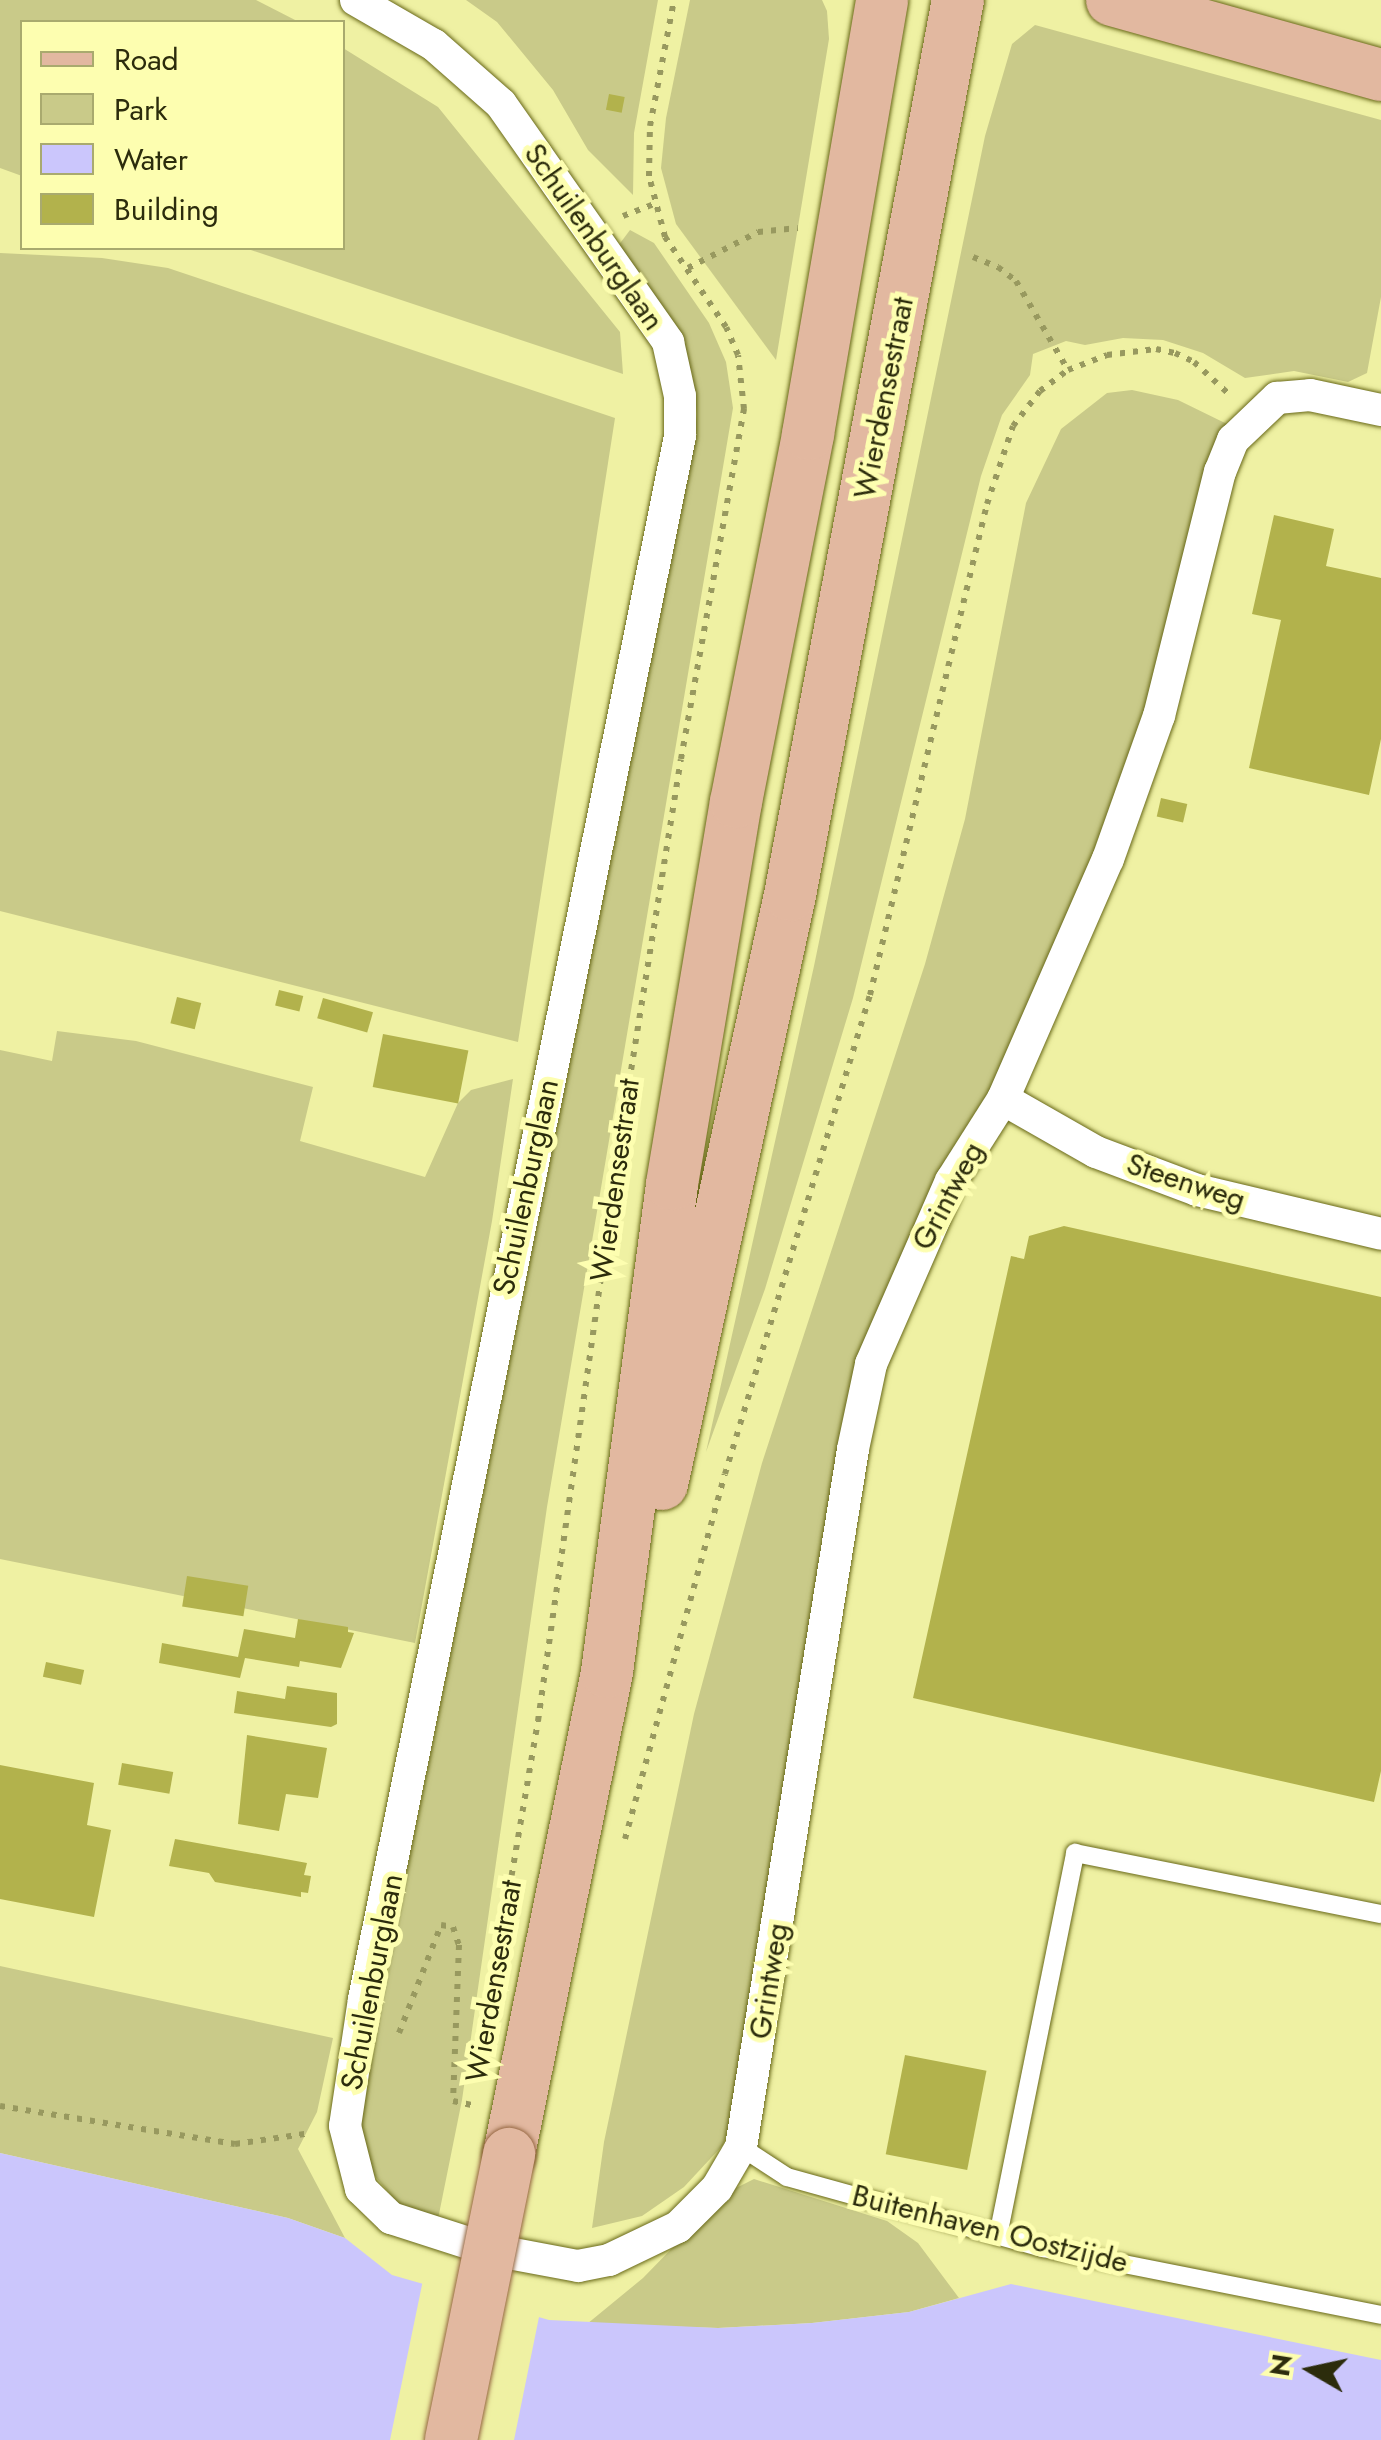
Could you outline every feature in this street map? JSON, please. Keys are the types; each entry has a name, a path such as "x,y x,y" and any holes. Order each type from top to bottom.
{"main road":[{"name":"Wierdensestraat","path":"452,2440 607,1672 672,1184 736,802 808,434 882,0"},
{"name":"Wierdensestraat","path":"607,1672 643,1573 790,895 958,0"},
{"path":"1112,0 1381,75"}],"street":[{"name":"Schuilenburglaan","path":"356,0 434,46 502,104 668,342 680,396 680,436 364,1999 346,2126 361,2190 391,2218 486,2249 578,2266 649,2244 678,2228 717,2188 741,2147"},
{"name":"Grintweg","path":"741,2147 853,1449 871,1364 952,1180 1004,1099 1108,859 1159,716 1220,472 1233,440 1276,398 1310,395 1381,410"},
{"name":"Steenweg","path":"1004,1099 1096,1152 1198,1190 1381,1234"}],"lane":[{"path":"998,2236 1074,1853 1381,1914"},
{"name":"Buitenhaven Oostzijde","path":"741,2147 786,2177 998,2236 1381,2315"}],"path":[{"name":"Wierdensestraat","path":"502,1932 538,1720 631,1069 681,759 744,409 738,355 688,268 665,237 649,176 650,126 674,0"},
{"path":"688,268 758,232 804,228"},
{"path":"972,258 998,267 1016,281 1068,370"},
{"path":"624,1845 724,1474 870,995 998,463 1013,426 1040,391 1068,370 1107,355 1156,349 1194,362 1254,417"},
{"name":"Wierdensestraat","path":"394,2046 440,1925 453,1927 459,1945 453,2101 473,2105 476,2086"},
{"path":"0,2106 234,2144 346,2126"}],"green space":[{"path":"0,0 256,0 295,20 20,20 20,175 0,168"},
{"path":"466,0 658,0 634,133 633,195 588,150 553,90 497,22"},
{"path":"690,0 822,0 827,11 829,39 776,360 676,224 661,168 666,118"},
{"path":"1035,25 1381,120 1381,297 1367,373 1348,382 1294,371 1245,378 1203,353 1163,340 1123,338 1085,345 1066,341 1033,354 1030,375 1002,415 981,476 853,998 765,1289 706,1452 814,966 985,136 1012,44"},
{"path":"345,49 438,107 620,332 623,374 251,250 345,250"},
{"path":"630,230 654,243 709,323 726,362 733,408 547,1507 462,2100 438,2219 403,2209 374,2175 358,2139 408,1865 691,463 697,414 692,373 680,343 618,246"},
{"path":"0,253 102,258 168,268 615,418 518,1042 0,911"},
{"path":"1132,390 1178,400 1227,424 1204,522 1078,923 905,1256 735,2108 723,2145 684,2187 642,2216 592,2228 604,2142 694,1714 762,1463 925,964 965,819 1026,503 1061,429 1107,393"},
{"path":"57,1031 136,1041 313,1087 300,1141 425,1177 458,1103 471,1090 513,1079 492,1221 415,1643 0,1559 0,1050 52,1061"},
{"path":"0,1966 333,2038 317,2112 298,2149 345,2238 288,2218 0,2153"},
{"path":"754,2179 887,2221 918,2243 959,2298 909,2312 812,2323 718,2328 587,2324 643,2278 726,2193"}],"water":[{"path":"0,2153 288,2218 345,2238 392,2275 549,2320 718,2328 812,2323 909,2312 1011,2284 1381,2360 1381,2440 0,2440"}],"pier":[{"path":"423,2280 540,2312 514,2440 390,2440"}],"building":[{"path":"609,94 625,97 622,113 606,110"},
{"path":"1274,515 1334,529 1326,566 1381,578 1381,739 1369,795 1249,768 1281,620 1252,614"},
{"path":"1161,798 1187,804 1183,823 1157,817"},
{"path":"279,990 303,996 299,1012 275,1006"},
{"path":"177,997 201,1003 195,1029 170,1023"},
{"path":"323,998 373,1012 367,1033 317,1018"},
{"path":"383,1034 468,1051 458,1104 373,1087"},
{"path":"1064,1226 1381,1297 1381,1771 1374,1802 913,1698 1011,1256 1024,1259 1029,1236"},
{"path":"187,1576 248,1586 243,1616 182,1607"},
{"path":"298,1619 348,1627 348,1632 354,1633 341,1668 300,1661 299,1667 245,1658 240,1678 159,1663 162,1643 238,1657 244,1629 295,1638"},
{"path":"46,1662 84,1670 81,1685 43,1677"},
{"path":"287,1686 337,1693 337,1724 331,1727 234,1713 237,1691 285,1699"},
{"path":"247,1735 327,1748 318,1798 286,1794 279,1831 238,1824"},
{"path":"122,1763 173,1772 169,1794 118,1785"},
{"path":"0,1765 94,1783 87,1825 111,1830 94,1917 0,1899"},
{"path":"175,1839 307,1863 304,1875 311,1876 308,1893 301,1892 301,1897 215,1882 209,1873 169,1866"},
{"path":"905,2055 986,2071 967,2170 886,2154"}]}
